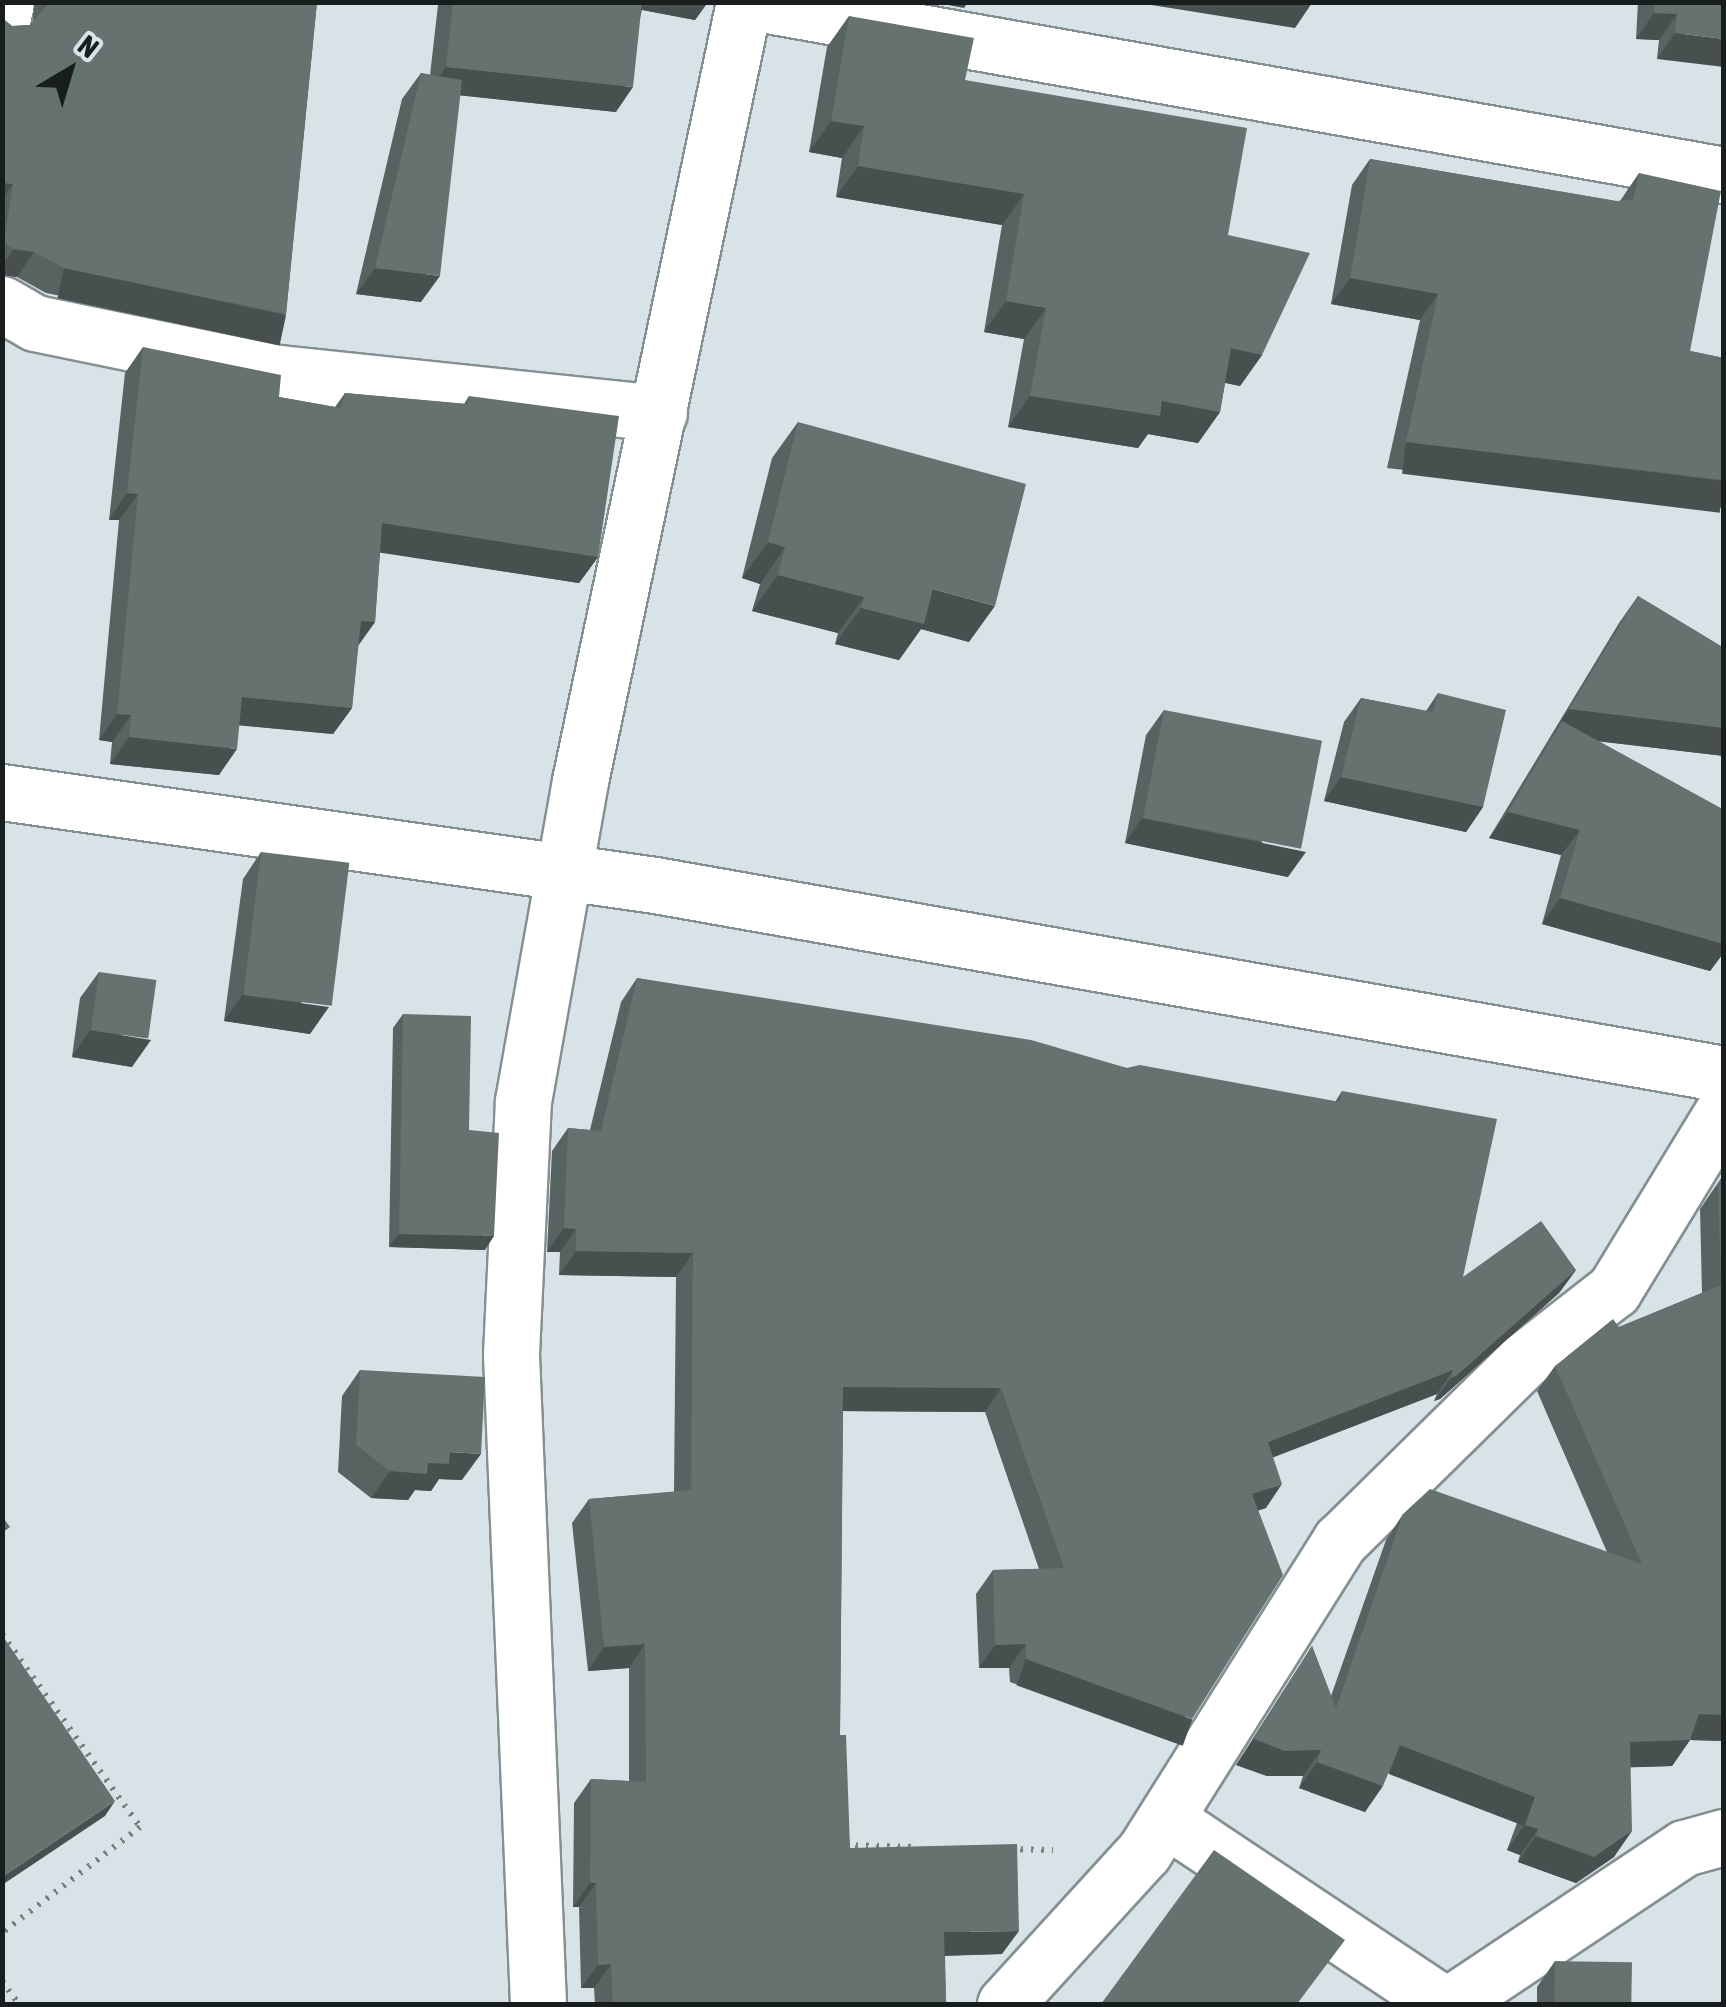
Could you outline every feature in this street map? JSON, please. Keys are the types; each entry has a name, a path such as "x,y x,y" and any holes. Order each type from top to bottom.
{"street":[{"path":"2,21 6,2"},
{"path":"538,2004 511,1354 523,1101 659,413 747,2 1724,175"},
{"path":"2,304 35,324 278,374 659,413"},
{"path":"2,792 566,872 1724,1074"},
{"path":"1005,2004 1155,1836 1340,1541 1523,1360 1614,1290 1724,1110"},
{"path":"1155,1836 1447,2004 1684,1848 1724,1837"}],"path":[{"path":"2,1634 140,1827 2,1933"},
{"path":"1006,1849 1155,1836"},
{"path":"830,1845 928,1847"},
{"path":"2,1981 19,2004"}],"building":[{"path":"50,2 317,2 286,314 64,268 4,242 13,184 2,183 2,18 12,26 30,25"},
{"path":"453,2 642,2 633,87 446,67"},
{"path":"1654,2 1724,2 1724,39 1675,33 1677,14 1654,13"},
{"path":"849,16 974,38 965,80 1247,128 1228,235 1310,253 1262,355 1231,348 1220,412 1162,401 1160,416 1030,396 1046,308 1006,301 1024,194 858,166 864,126 831,121"},
{"path":"421,73 462,80 440,276 375,268"},
{"path":"1370,159 1616,201 1633,200 1639,173 1721,191 1690,351 1724,358 1724,480 1406,442 1438,294 1350,278"},
{"path":"143,347 281,375 279,397 341,408 345,393 468,404 469,396 619,416 598,557 382,523 375,622 361,621 352,708 242,697 237,749 129,737 131,715 117,714 138,494 127,493"},
{"path":"798,422 1026,484 995,606 933,589 924,624 861,608 864,597 778,575 785,547 768,542"},
{"path":"1638,596 1724,648 1724,728 1569,709"},
{"path":"1438,693 1506,710 1483,807 1341,777 1361,698 1433,712"},
{"path":"1164,710 1322,741 1301,849 1143,818"},
{"path":"1562,721 1724,810 1724,944 1560,898 1580,830 1508,812"},
{"path":"261,852 349,863 332,1006 243,995"},
{"path":"99,972 156,980 148,1038 91,1030"},
{"path":"637,978 1031,1040 1127,1068 1140,1065 1340,1102 1342,1091 1497,1119 1463,1277 1541,1221 1576,1270 1456,1376 1451,1378 1453,1370 1268,1442 1282,1484 1252,1494 1283,1575 1192,1719 1026,1659 1026,1644 995,1645 993,1570 1064,1568 1001,1388 843,1387 840,1735 846,1735 850,1848 1017,1844 1019,1931 944,1932 946,2004 613,2004 611,1964 598,1965 596,1883 590,1883 591,1779 646,1782 645,1644 604,1647 589,1499 691,1490 693,1253 576,1251 576,1229 564,1228 568,1128 601,1131"},
{"path":"403,1014 471,1016 469,1130 499,1133 494,1236 399,1234"},
{"path":"1724,1174 1724,1715 1699,1714 1690,1740 1630,1742 1632,1831 1594,1857 1536,1836 1538,1829 1525,1825 1535,1797 1400,1745 1383,1786 1317,1762 1321,1750 1285,1751 1254,1739 1312,1646 1336,1708 1403,1514 1430,1489 1642,1564 1555,1366 1613,1319 1619,1327 1721,1285 1718,1184"},
{"path":"360,1370 485,1377 481,1454 450,1452 449,1464 428,1463 427,1474 390,1471 356,1445"},
{"path":"2,1516 10,1527 2,1533"},
{"path":"2,1635 115,1801 2,1877"},
{"path":"1214,1850 1345,1940 1297,2004 1101,2004"},
{"path":"1555,1961 1632,1962 1631,2004 1554,2004"}]}
